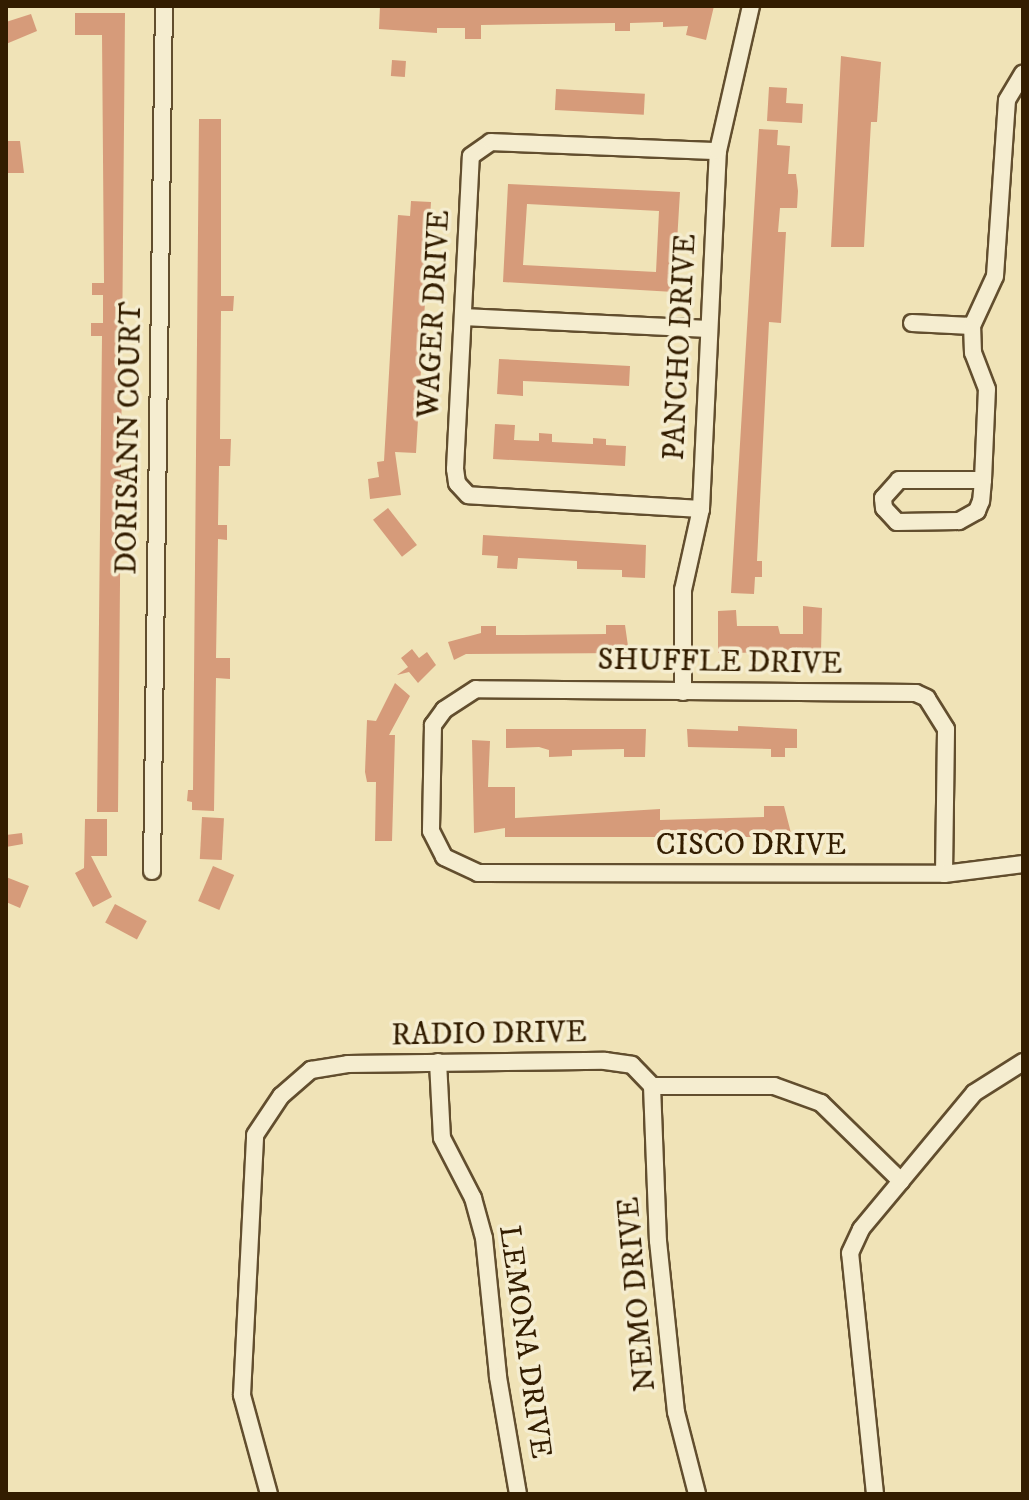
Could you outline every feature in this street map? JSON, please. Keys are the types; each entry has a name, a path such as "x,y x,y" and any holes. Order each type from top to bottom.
{"street":[{"name":"DORISANN COURT","path":"152,871 164,6"},
{"name":"PANCHO DRIVE","path":"683,692 683,590 701,509 718,151 751,6"},
{"path":"983,480 899,480 886,489 884,508 897,522 959,521 977,511 983,480 987,389 973,353 972,326 995,276 1007,100 1023,73"},
{"name":"WAGER DRIVE","path":"701,509 468,495 457,483 455,469 471,156 491,142 718,151"},
{"path":"463,317 709,329"},
{"path":"912,323 972,326"},
{"name":"SHUFFLE DRIVE","path":"478,873 444,857 431,831 433,725 444,710 476,689 916,693 927,698 946,729 944,874"},
{"name":"CISCO DRIVE","path":"478,873 944,874 1023,864"},
{"name":"RADIO DRIVE","path":"269,1494 242,1395 255,1135 281,1096 311,1070 438,1062 605,1061 632,1065 652,1086"},
{"name":"LEMONA DRIVE","path":"438,1062 442,1138 473,1198 484,1238 498,1377 518,1494"},
{"path":"875,1494 850,1253 861,1229 974,1093 1023,1062"},
{"path":"652,1086 774,1086 795,1092 821,1103 901,1181"},
{"name":"NEMO DRIVE","path":"652,1086 658,1241 676,1412 697,1494"}],"building":[{"path":"380,6 714,6 706,40 686,35 688,26 663,27 663,22 630,23 630,31 615,31 615,23 481,25 481,39 465,39 465,28 437,28 437,33 379,29"},
{"path":"75,13 125,13 118,812 97,812 102,336 91,336 91,323 103,323 103,295 92,295 92,283 104,283 102,35 75,35"},
{"path":"31,14 37,31 6,44 6,22"},
{"path":"841,56 881,62 877,122 871,122 864,247 831,247"},
{"path":"392,60 406,61 405,77 391,76"},
{"path":"769,87 787,88 786,103 803,104 802,123 767,121"},
{"path":"556,89 645,94 644,115 555,110"},
{"path":"199,119 221,119 221,296 234,296 233,311 221,311 220,439 231,439 230,466 219,466 218,525 227,525 227,540 218,539 216,658 230,658 230,679 216,678 214,811 192,810 192,802 187,801 188,790 193,790"},
{"path":"759,129 778,130 777,145 790,146 788,174 796,174 798,191 797,208 780,208 778,232 786,232 781,323 769,322 757,561 762,561 762,577 755,577 754,594 731,593"},
{"path":"6,141 20,141 24,173 6,173"},
{"path":"508,184 680,192 674,292 503,282","holes":["527,204 659,211 656,272 523,265"]},
{"path":"411,201 431,202 416,453 395,452 401,495 370,499 368,479 379,477 377,462 384,461 398,215 410,216"},
{"path":"499,359 630,366 629,386 523,381 523,396 497,394"},
{"path":"495,424 515,425 514,440 539,441 539,433 552,434 552,442 593,444 593,438 606,439 606,445 626,446 625,466 493,459"},
{"path":"388,508 417,545 402,557 373,520"},
{"path":"483,535 646,545 645,578 622,577 622,570 577,569 577,561 518,558 517,569 497,568 498,556 482,555"},
{"path":"803,606 822,608 821,652 718,653 718,611 736,610 737,626 778,626 780,634 803,634"},
{"path":"606,625 625,625 629,653 466,654 454,660 448,642 481,633 481,626 496,626 496,635 522,635 606,634"},
{"path":"412,649 419,658 427,652 436,665 418,683 409,672 397,675 408,667 401,658"},
{"path":"395,683 410,696 389,735 395,735 392,841 375,841 376,782 367,782 365,772 367,720 376,721"},
{"path":"738,726 797,729 797,748 785,748 785,757 771,757 771,749 688,747 687,729 738,731"},
{"path":"506,729 646,729 645,757 624,757 624,749 572,750 572,756 549,757 549,750 539,747 506,748"},
{"path":"472,740 490,741 488,787 515,787 515,818 660,809 660,820 764,817 764,806 784,806 792,837 505,837 505,828 474,833"},
{"path":"202,817 224,818 222,860 200,859"},
{"path":"85,819 107,819 107,856 91,856 112,897 93,907 75,873 84,868"},
{"path":"22,833 23,844 6,847 6,835"},
{"path":"213,866 234,875 219,910 198,901"},
{"path":"6,877 29,886 20,908 6,902"},
{"path":"115,904 147,921 137,939 105,923"}]}
